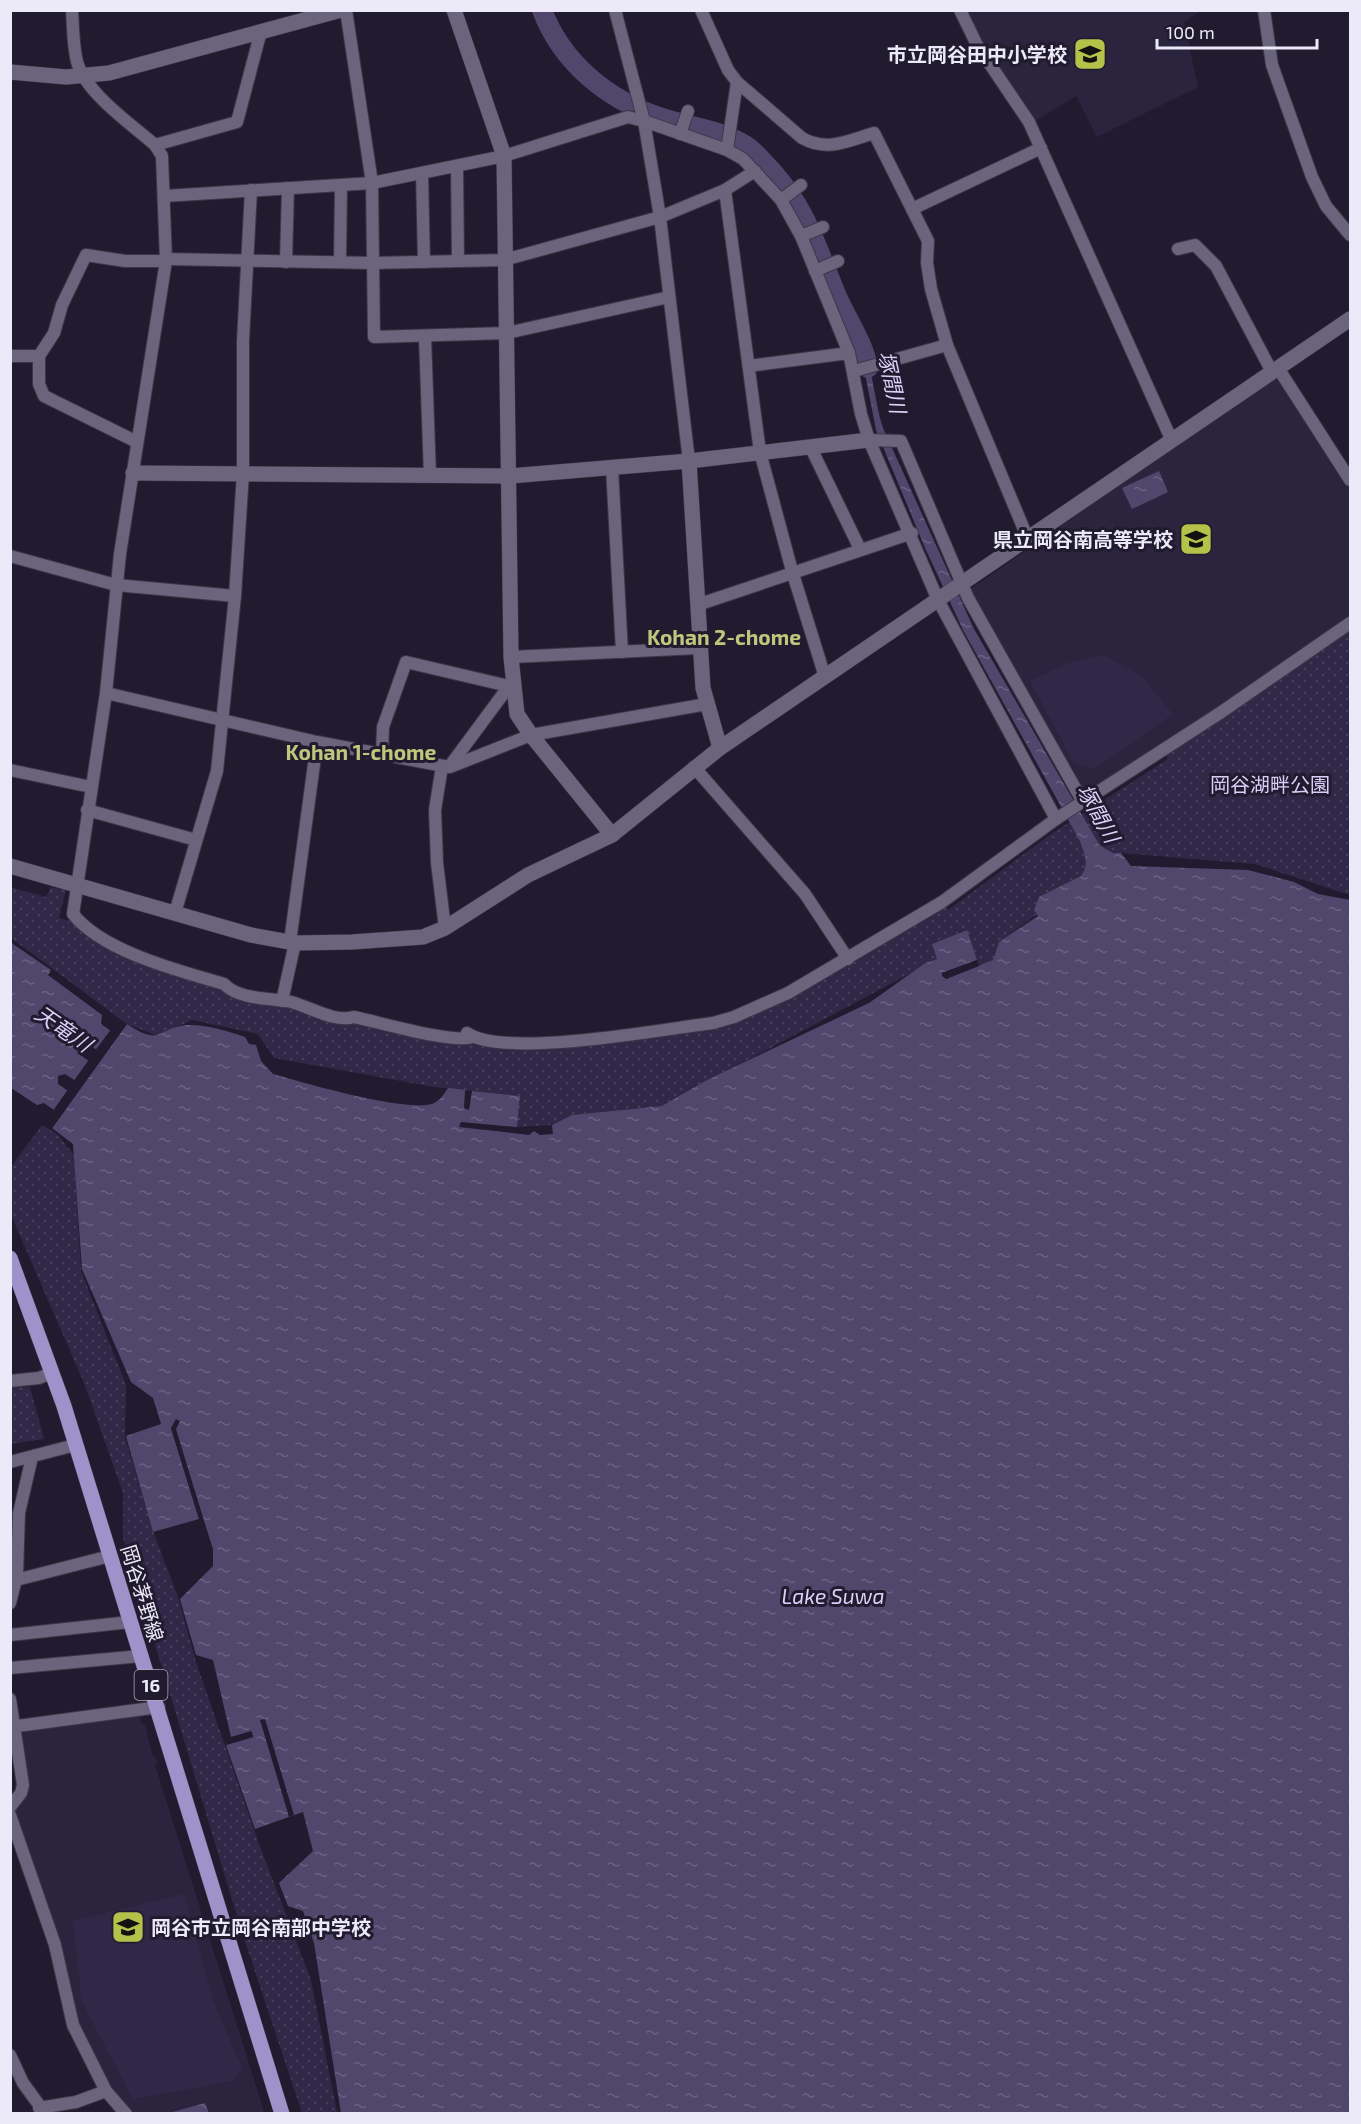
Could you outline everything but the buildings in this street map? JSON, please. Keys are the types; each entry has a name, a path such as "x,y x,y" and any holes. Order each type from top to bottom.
{"main road":[{"name":"岡谷茅野線","path":"10,1258 75,1444 159,1707 279,2113"}],"street":[{"path":"72,10 76,58 83,77 94,91 155,145 162,156 167,260 116,585 106,693 73,914 96,934 162,964 224,984 230,982 282,999 453,1039 472,1037 520,1044 713,1023 788,993 942,902 1058,818 1220,713 1350,623"},
{"path":"10,72 83,77 109,73 341,10"},
{"path":"346,10 372,183 374,337 507,333 669,297"},
{"path":"454,10 504,156 511,686 517,714 531,735 612,835"},
{"path":"615,10 637,94 660,217 689,461 699,648 707,704 720,748"},
{"path":"702,10 728,70 738,82 802,138 813,145 835,146 874,133 928,241 927,263 931,290 947,345 1028,539"},
{"path":"960,10 987,61 1029,122 1172,441"},
{"path":"1264,10 1272,65 1312,177 1326,206 1350,235"},
{"path":"155,145 237,122 261,32"},
{"path":"727,148 738,82"},
{"path":"680,132 687,111"},
{"path":"164,196 372,183 504,156 628,117 642,117 727,148 755,171 782,199 803,236 856,370 861,414 912,533 941,598 1058,818"},
{"path":"912,209 1041,148"},
{"path":"457,166 458,261"},
{"path":"137,442 44,396 39,384 39,356 54,333 62,305 86,255 125,261 373,263 504,260 660,217 725,190 755,171"},
{"path":"422,172 424,262"},
{"path":"340,262 341,185"},
{"path":"782,199 801,185"},
{"path":"286,262 288,188"},
{"path":"175,913 217,771 220,721 235,596 243,473 243,341 251,190"},
{"path":"725,190 760,452 792,572 825,677"},
{"path":"803,236 823,226"},
{"path":"1178,249 1196,245 1216,266 1275,370 1350,480"},
{"path":"817,271 838,261"},
{"path":"10,866 251,935 292,942 352,942 423,937 445,928 528,875 612,835 720,748 1350,319"},
{"path":"425,337 430,476"},
{"path":"856,370 947,345"},
{"path":"749,366 849,353"},
{"path":"10,356 39,356"},
{"path":"133,473 510,476 689,461 872,440 901,441 968,598 1081,803"},
{"path":"810,446 860,549"},
{"path":"612,468 622,652"},
{"path":"697,605 912,533"},
{"path":"10,556 116,585 235,596"},
{"path":"511,657 699,648"},
{"path":"382,755 383,727 406,662 511,686"},
{"path":"445,928 436,863 435,810 445,767 511,686"},
{"path":"106,693 220,721 445,767 531,735 707,704"},
{"path":"282,999 292,942 317,742"},
{"path":"694,767 805,894 848,959"},
{"path":"10,770 91,787"},
{"path":"87,810 196,840"},
{"path":"10,1381 39,1378 51,1373"},
{"path":"10,1462 75,1444"},
{"path":"10,1603 19,1513 32,1457"},
{"path":"14,1577 110,1556"},
{"path":"10,1635 130,1622"},
{"path":"10,1668 141,1656"},
{"path":"10,1699 23,1785 21,1793 11,1807"},
{"path":"13,1727 159,1707"},
{"path":"10,1815 55,1946 73,2025 106,2091 126,2114"},
{"path":"10,2055 23,2083 42,2111 106,2091"}],"shaded area":[{"name":"市立岡谷田中小学校","path":"964,11 1201,11 1184,22 1198,87 1097,137 1076,96 1035,121"},
{"name":"県立岡谷南高等学校","path":"1278,375 1350,489 1350,618 1090,792 1080,791 969,590"},
{"name":"岡谷市立岡谷南部中学校","path":"140,1713 141,1723 145,1724 152,1754 158,1762 155,1765 264,2111 260,2114 132,2113 117,2100 77,2024 14,1815 19,1801 23,1730"}],"green space":[{"name":"岡谷湖畔公園","path":"1350,630 1350,895 1255,864 1121,853 999,942 993,960 979,966 966,930 932,944 937,959 662,1106 572,1115 552,1125 517,1127 520,1096 434,1087 274,1058 258,1034 192,1020 158,1036 127,1024 11,938 10,887 46,897 51,887 66,890 59,918 73,922 102,945 162,971 254,1000 493,1046 560,1046 691,1033 739,1022 790,997 945,906 948,910 1051,834 1168,759 1166,754"},
{"path":"1104,655 1141,676 1173,714 1094,769 1074,763 1030,681 1068,663"},
{"path":"42,1125 57,1134 74,1155 81,1271 126,1385 125,1437 153,1531 178,1597 196,1662 258,1841 311,1980 337,2113 302,2113 240,1926 123,1538 123,1493 84,1383 11,1215 10,1168"},
{"path":"11,1387 30,1387 44,1439 11,1444"},
{"path":"184,1894 213,2000 242,2069 232,2081 133,2099 82,2002 73,1921"}],"water":[{"name":"Lake Suwa","path":"854,343 862,346 869,366 883,428 974,629 1100,846 1113,853 1121,853 1131,866 1248,870 1294,882 1318,894 1350,900 1350,2113 341,2113 314,1943 303,1911 288,1906 279,1883 313,1851 303,1812 255,1829 226,1745 253,1737 252,1732 231,1737 213,1660 196,1655 180,1599 213,1566 213,1549 175,1429 180,1421 171,1428 199,1519 153,1532 126,1436 161,1424 153,1398 131,1382 82,1269 73,1144 52,1128 61,1115 44,1103 37,1105 11,1088 10,942 51,970 48,975 102,1015 101,1024 118,1036 127,1024 147,1035 159,1034 189,1025 217,1029 245,1037 249,1044 256,1045 261,1061 273,1074 307,1084 400,1104 432,1104 440,1099 448,1088 465,1090 464,1108 469,1110 472,1091 520,1096 517,1127 461,1122 459,1127 529,1135 534,1131 540,1135 553,1134 552,1125 572,1115 662,1106 707,1080 869,1003 924,964 937,959 932,944 967,930 977,960 942,973 946,979 993,960 999,942 1038,916 1034,910 1039,897 1081,876 1086,863 1080,841 963,630 925,548 876,430 862,358","holes":["87,1043 104,1055 96,1066 79,1054 82,1050 79,1046","65,1074 82,1085 75,1096 58,1084 58,1076"]},
{"path":"1159,471 1168,492 1132,509 1122,488"},
{"path":"205,2103 209,2113 169,2113"}],"pier":[{"path":"977,960 979,966 946,979 942,976 942,973"},
{"path":"125,1022 127,1024 51,1130 50,1127 57,1116 52,1112 69,1088 74,1092 78,1086 73,1082 90,1058 96,1062 100,1056 94,1052 112,1028 118,1032"},
{"path":"176,1419 180,1421 176,1429 203,1518 199,1519 171,1428"},
{"path":"265,1719 294,1815 289,1817 260,1720"},
{"path":"251,1731 253,1737 226,1745 226,1742 250,1735 231,1740 228,1738"}],"waterway":[{"name":"塚間川","path":"542,10 561,47 588,77 604,89 659,117 735,140 752,150 771,170 794,200 810,229 836,294 863,349 868,368"}],"place":[{"name":"市立岡谷田中小学校","path":"1090,54"},
{"name":"県立岡谷南高等学校","path":"1196,539"},
{"name":"岡谷市立岡谷南部中学校","path":"128,1927"}],"district":[{"name":"Kohan 2-chome","path":"724,636"},
{"name":"Kohan 1-chome","path":"361,751"}],"water label":[{"name":"天竜川","path":"64,1028"}]}
